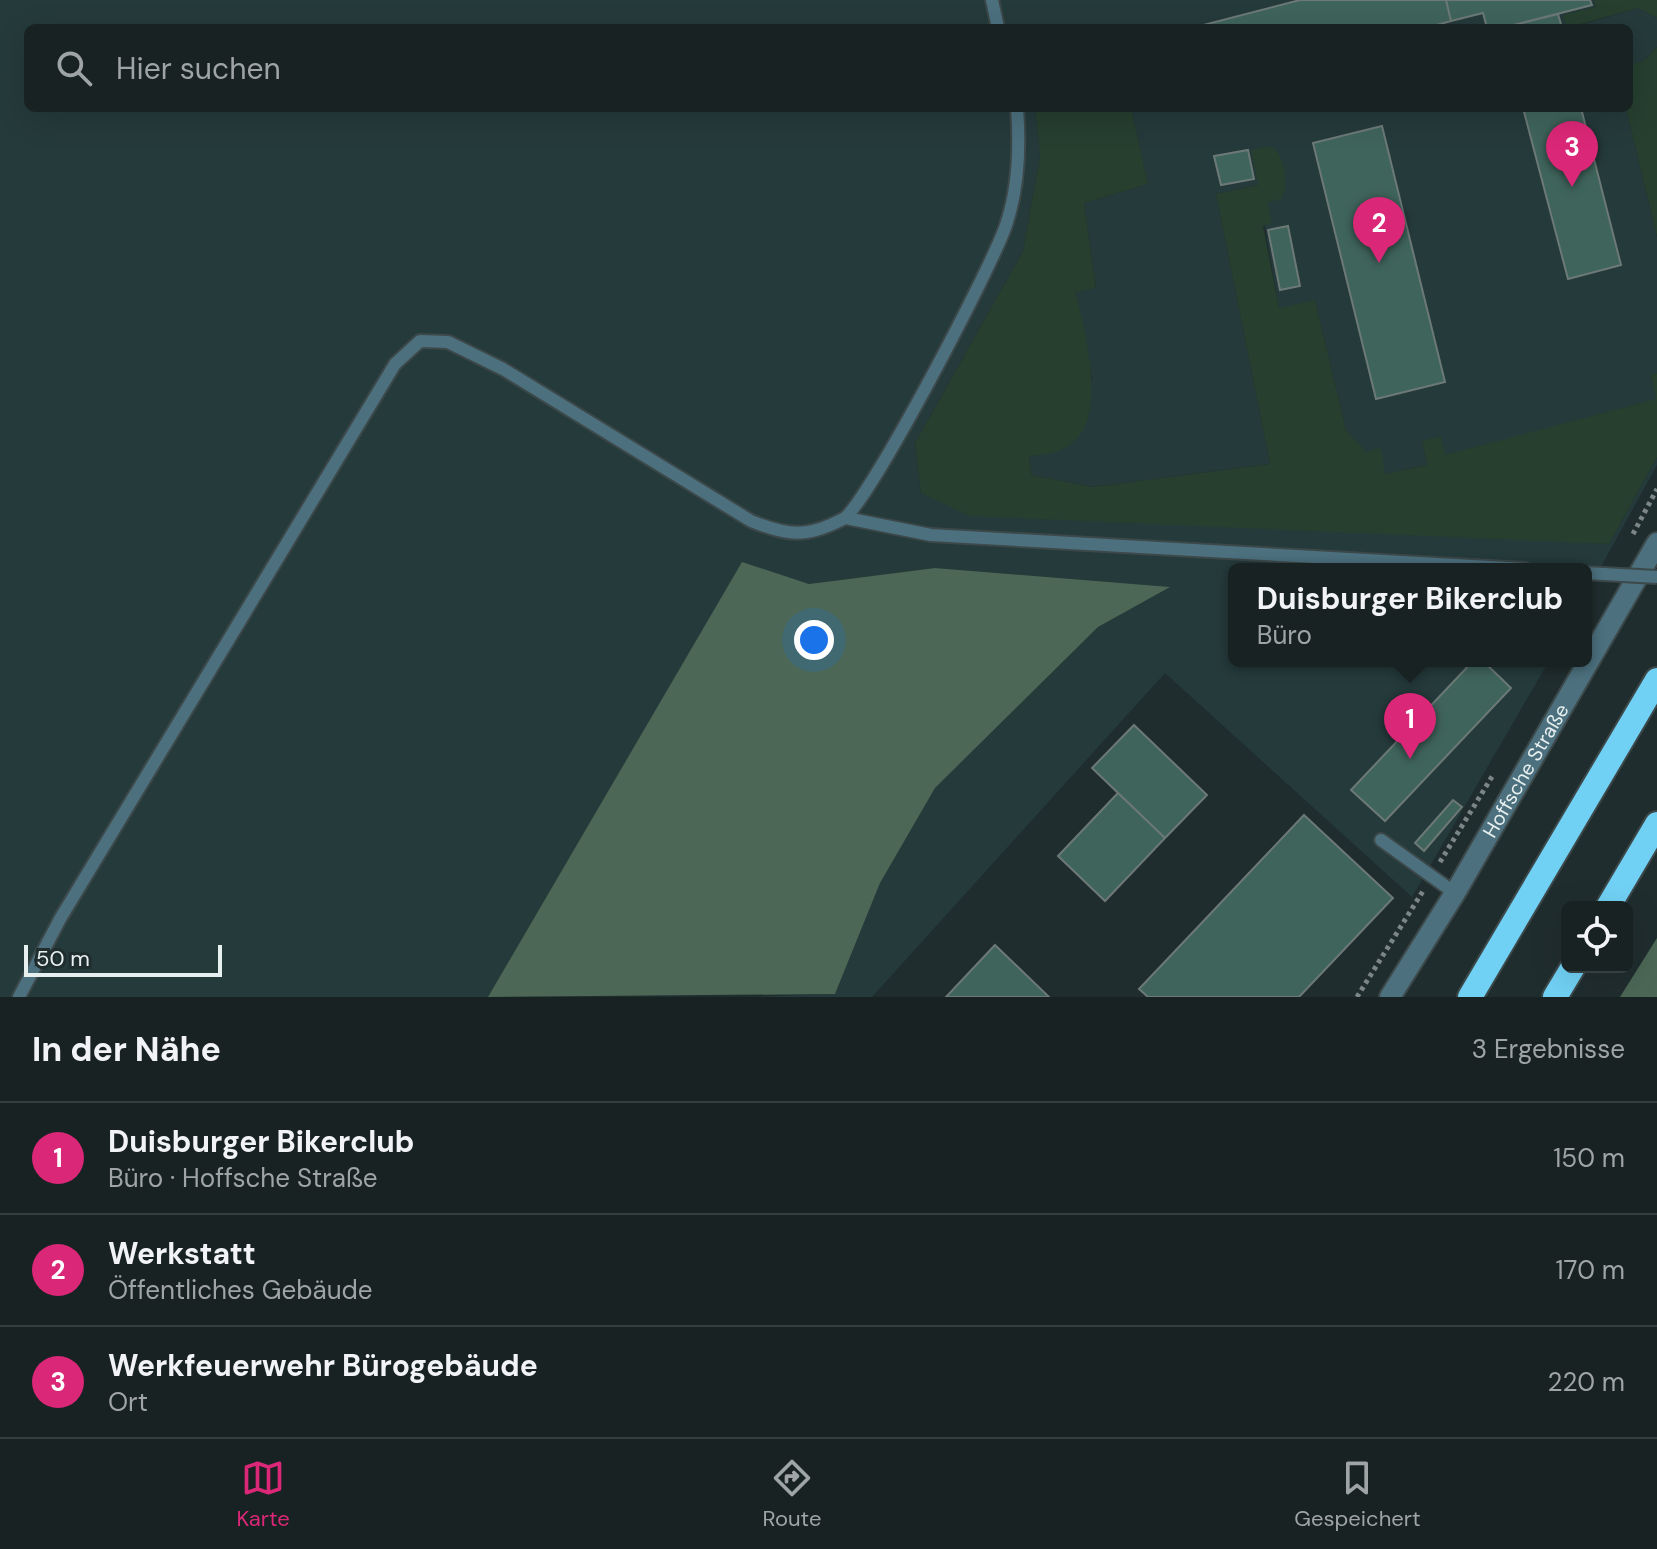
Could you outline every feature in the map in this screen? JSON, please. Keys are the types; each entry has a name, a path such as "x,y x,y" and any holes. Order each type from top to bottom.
{"highway":[{"path":"1470,997 1657,680"},
{"path":"1612,901 1657,824"},
{"path":"1555,997 1569,973"}],"street":[{"name":"Hoffsche Straße","path":"1592,656 1657,543"},
{"name":"Hoffsche Straße","path":"1390,997 1455,893 1585,667"}],"lane":[{"path":"992,0 997,24"},
{"path":"19,997 68,905 395,364 420,341 448,342 503,369 763,526 806,536 846,518 898,432 996,255 1016,185 1017,112"},
{"path":"846,518 931,535 1420,563"},
{"path":"1592,573 1657,577"},
{"path":"1381,840 1455,893"}],"path":[{"path":"1357,997 1498,768"}],"shaded area":[{"path":"0,0 1594,0 1596,7 1564,15 1566,24 24,24 24,112 1035,112 1040,156 1023,251 915,443 921,493 1609,544 1657,457 1657,465 1592,583 1592,563 1228,563 1228,667 1546,667 1412,897 1165,673 872,997 751,997 835,994 880,883 935,788 1098,627 1168,587 935,568 809,584 742,563 488,997 0,997"},
{"path":"1638,8 1657,18 1657,47 1645,60 1633,64 1633,24 1584,24"},
{"path":"1132,112 1627,112 1657,237 1657,373 1651,376 1657,399 1444,456 1441,437 1422,441 1427,465 1385,474 1346,430 1315,300 1279,309 1258,185 1216,194 1270,464 1093,487 1032,475 1029,457 1066,448 1092,379 1076,291 1096,287 1084,203 1148,184"}],"green space":[{"path":"1594,0 1657,0 1657,18 1638,8 1581,24 1566,24 1563,15 1596,7"},
{"path":"1657,47 1657,237 1627,112 1633,112 1633,64 1645,60"},
{"path":"1035,112 1132,112 1148,184 1084,203 1096,288 1076,292 1091,376 1088,419 1079,436 1065,448 1029,457 1032,475 1093,487 1270,464 1216,194 1258,185 1251,150 1271,146 1283,163 1285,178 1282,199 1268,202 1271,224 1263,226 1279,308 1315,300 1346,430 1366,452 1381,448 1385,474 1427,465 1422,441 1441,436 1445,455 1656,399 1651,375 1657,373 1657,457 1609,544 970,516 921,493 915,443 1023,251 1040,156"},
{"path":"742,562 809,584 935,568 1170,587 1098,627 935,788 880,883 835,994 488,997"},
{"path":"1657,938 1657,997 1620,997"}],"building":[{"path":"1300,0 1446,0 1451,21 1440,24 1207,24"},
{"path":"1446,0 1590,0 1592,5 1518,24 1486,24 1483,13 1451,21"},
{"path":"1558,14 1561,24 1518,24"},
{"path":"1524,112 1582,112 1621,265 1568,279"},
{"path":"1382,126 1445,382 1376,399 1313,143"},
{"path":"1248,150 1254,179 1221,185 1214,156"},
{"path":"1288,226 1300,286 1280,290 1268,230"},
{"path":"1467,667 1489,667 1511,688 1385,821 1351,790"},
{"path":"1134,725 1207,795 1165,838 1092,768"},
{"path":"1118,793 1165,838 1105,901 1058,856"},
{"path":"1453,800 1462,807 1424,851 1415,843"},
{"path":"1304,815 1393,898 1299,997 1148,997 1139,989"},
{"path":"995,945 1049,997 946,997"}],"place":[{"name":"Werkfeuerwehr Bürogebäude","path":"1572,187"},
{"name":"Werkstatt","path":"1379,263"},
{"name":"Duisburger Bikerclub","path":"1410,759"}]}
